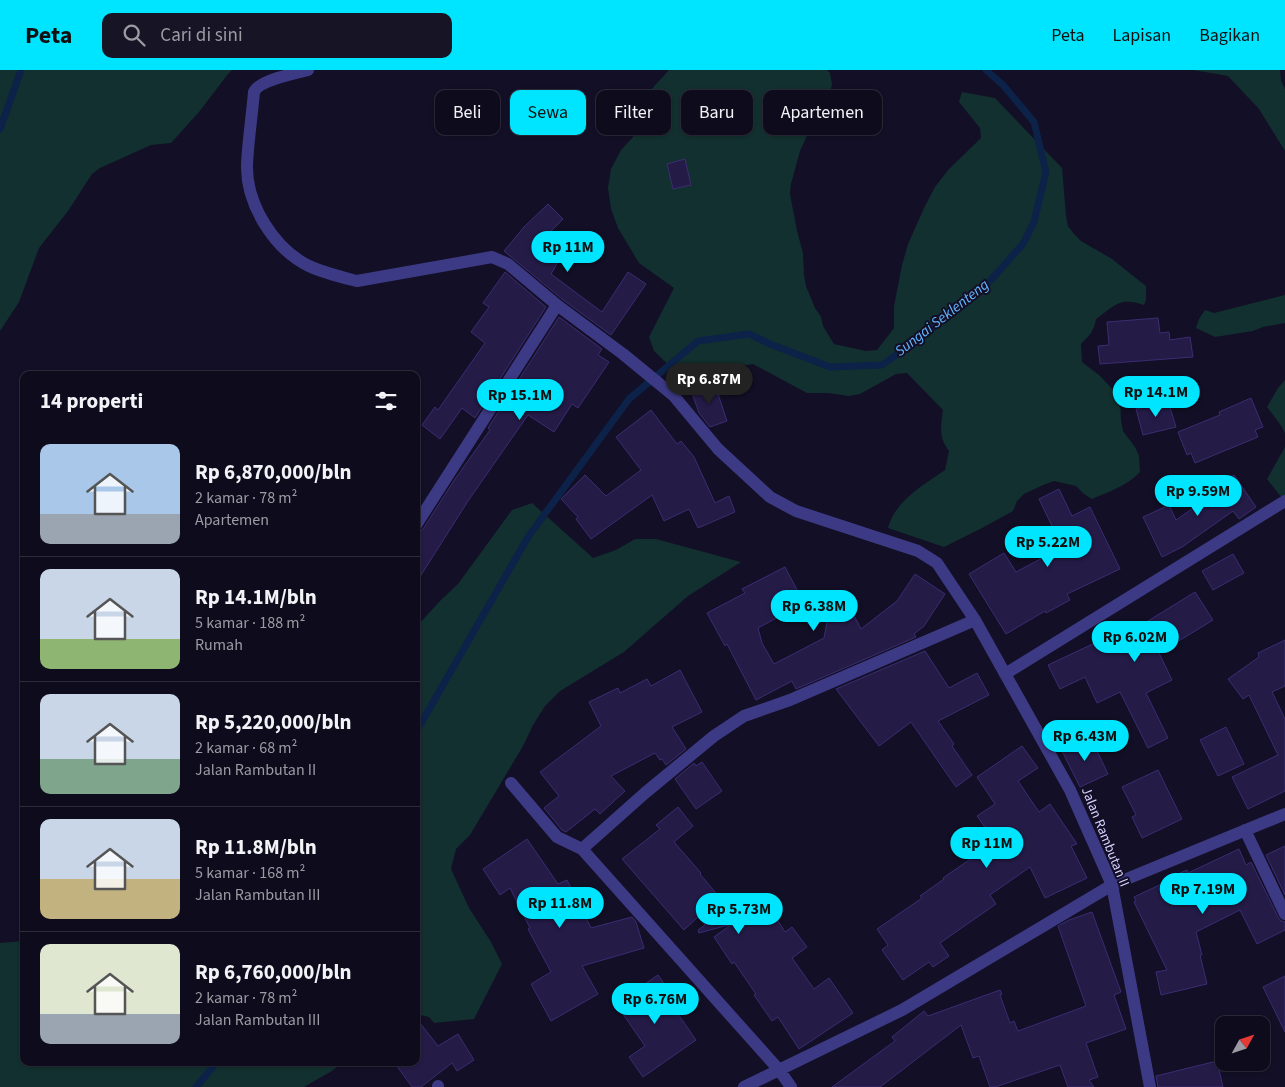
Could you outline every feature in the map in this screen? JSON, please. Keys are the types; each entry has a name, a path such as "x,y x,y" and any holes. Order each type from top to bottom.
{"street":[{"name":"Jalan Rambutan II","path":"308,70 266,82 255,88 247,166 249,185 267,229 292,255 308,266 357,281 492,257 508,264 556,305 623,354 673,395 718,449 770,498 796,511 918,551 937,563 975,620 1070,790 1112,885 1150,1087"},
{"path":"420,519 556,305"},
{"path":"1005,674 1285,501"},
{"path":"582,849 645,793 714,736 744,716 790,700 975,620"},
{"path":"511,783 557,837 582,849 780,1070 791,1087"},
{"path":"744,1087 902,1010 1112,885 1285,814"},
{"path":"1245,830 1285,914"}],"green space":[{"path":"0,70 232,70 199,112 171,143 151,145 100,168 92,174 68,211 39,248 19,302 0,331"},
{"path":"669,70 827,70 830,73 831,90 763,90 763,135 807,135 800,151 790,194 803,253 806,286 821,317 823,326 834,344 866,351 877,350 894,328 894,306 908,244 935,187 948,170 981,138 980,128 959,102 962,92 995,98 1062,168 1066,216 1068,226 1074,234 1081,241 1112,259 1146,286 1144,305 1123,302 1113,306 1096,319 1091,333 1081,344 1082,362 1099,375 1120,397 1123,431 1139,456 1140,472 1124,485 1092,499 1076,486 1054,481 1043,485 1024,494 1017,501 1013,511 944,547 888,528 892,518 903,502 911,494 945,470 949,451 942,436 943,410 907,373 896,374 860,394 849,396 807,393 753,364 736,367 729,376 680,376 654,351 649,337 674,288 639,263 618,228 611,209 608,188 611,169 621,150 633,135 671,135 671,90 651,90"},
{"path":"1193,70 1280,70 1281,81 1285,89 1285,151 1259,109 1228,76"},
{"path":"1285,295 1285,323 1253,331 1215,337 1196,328 1205,310 1214,313"},
{"path":"1285,380 1285,433 1267,407"},
{"path":"1285,447 1285,502 1267,479"},
{"path":"532,503 593,558 616,550 635,539 656,539 741,562 688,596 624,652 560,691 545,706 470,835 456,849 451,869 469,908 491,942 502,964 474,1019 434,1023 429,1017 420,1015 420,623 458,584 512,510"},
{"path":"20,941 20,1066 338,1066 304,1087 0,1087 0,943"}],"building":[{"path":"685,159 691,185 673,189 667,164"},
{"path":"548,204 563,219 541,241 547,245 541,252 558,262 551,274 602,312 628,272 646,284 611,335 562,299 504,251 524,227"},
{"path":"505,272 546,307 475,418 462,408 440,439 422,425 435,407 438,410 485,343 471,332 489,307 483,303"},
{"path":"559,317 602,349 598,355 609,362 578,408 572,404 554,432 528,415 468,501 420,577 420,531 490,430 488,428"},
{"path":"1158,318 1160,333 1169,332 1170,340 1190,337 1193,357 1100,364 1098,346 1109,345 1107,322"},
{"path":"714,382 727,421 710,427 699,413 691,390"},
{"path":"1251,398 1263,427 1255,430 1258,437 1195,463 1191,453 1187,455 1178,432 1220,415 1219,412"},
{"path":"1168,401 1176,427 1143,435 1136,409"},
{"path":"651,410 677,444 681,441 694,457 715,503 729,496 735,512 698,528 689,509 664,521 652,495 591,539 576,519 578,517 561,499 585,475 606,496 641,470 616,437"},
{"path":"1234,475 1256,507 1239,519 1233,511 1182,547 1162,557 1143,517 1169,505 1176,520 1219,490 1217,487"},
{"path":"1059,489 1072,516 1090,507 1120,569 1067,594 1070,600 1046,613 1045,611 1006,634 969,574 1004,553 1016,572 1059,549 1048,528 1052,526 1039,499"},
{"path":"1233,554 1244,573 1213,590 1202,571"},
{"path":"785,567 804,603 758,628 762,643 774,664 824,638 828,616 849,606 861,629 897,601 915,574 945,594 924,626 914,634 916,637 796,689 792,681 756,700 727,644 725,646 707,613 745,593 742,589"},
{"path":"1195,592 1213,620 1159,653 1172,680 1146,693 1168,738 1148,748 1120,692 1097,703 1085,677 1060,689 1048,665 1097,642 1098,645 1148,621"},
{"path":"1285,640 1285,686 1272,692 1285,719 1285,791 1248,809 1232,777 1278,755 1249,695 1243,699 1228,679 1259,657 1258,653"},
{"path":"925,651 949,688 977,673 989,695 938,721 972,775 956,787 911,722 879,746 836,689"},
{"path":"680,670 702,712 672,727 686,749 666,765 655,753 611,776 625,791 600,814 595,809 566,832 562,830 544,808 559,796 540,772 601,726 589,702 618,688 620,693 647,679 651,686"},
{"path":"1226,727 1244,764 1218,776 1200,740"},
{"path":"1091,738 1108,774 1080,787 1062,751"},
{"path":"1022,746 1038,768 1018,781 1039,812 1050,804 1077,844 1071,846 1087,878 1045,898 1030,867 990,895 996,904 940,943 949,956 933,967 929,962 903,980 882,950 888,945 877,929 922,898 920,896 972,858 968,852 991,836 977,816 995,804 977,777"},
{"path":"702,762 722,791 696,809 675,779 694,763 696,766"},
{"path":"1158,770 1182,819 1142,838 1132,817 1136,815 1122,787"},
{"path":"678,807 693,826 674,842 729,909 742,900 753,916 768,905 785,932 792,927 807,947 792,958 814,989 829,978 853,1013 799,1049 778,1017 772,1021 734,962 732,964 714,937 732,924 699,933 698,930 705,925 699,916 684,930 622,859 660,829 656,825"},
{"path":"527,839 558,884 567,880 591,928 632,917 636,922 644,948 582,966 598,994 551,1021 531,984 551,972 528,929 530,928 510,888 500,895 483,869"},
{"path":"1285,846 1285,895 1266,855"},
{"path":"1239,849 1246,865 1251,862 1278,917 1281,921 1285,922 1285,930 1257,944 1240,910 1196,932 1207,984 1161,995 1156,972 1167,970 1134,902 1136,901 1134,897 1170,880 1169,878 1187,870 1188,873"},
{"path":"1092,912 1121,992 1114,995 1126,1029 1086,1043 1098,1077 1089,1080 1094,1087 1068,1087 1060,1065 990,1087 979,1056 973,1058 961,1025 880,1087 832,1087 895,1041 892,1037 924,1011 928,1016 1000,990 1010,1023 1014,1021 1018,1031 1086,1006 1058,926"},
{"path":"658,975 672,995 667,998 696,1040 643,1077 629,1057 645,1046 616,1004"},
{"path":"1285,976 1285,1032 1263,987"},
{"path":"420,1023 438,1046 458,1034 474,1060 457,1071 452,1063 421,1087 412,1087 397,1066 420,1066"},
{"path":"1215,1061 1215,1071 1219,1071 1223,1087 1158,1087 1156,1076"}],"waterway":[{"path":"0,129 21,70"},
{"name":"Sungai Seklenteng","path":"420,725 528,537 629,399 698,341 749,334 830,367 882,365 981,291 1023,244 1034,222 1046,172 1034,122 1003,85 986,70"},
{"path":"196,1087 214,1066"}]}
